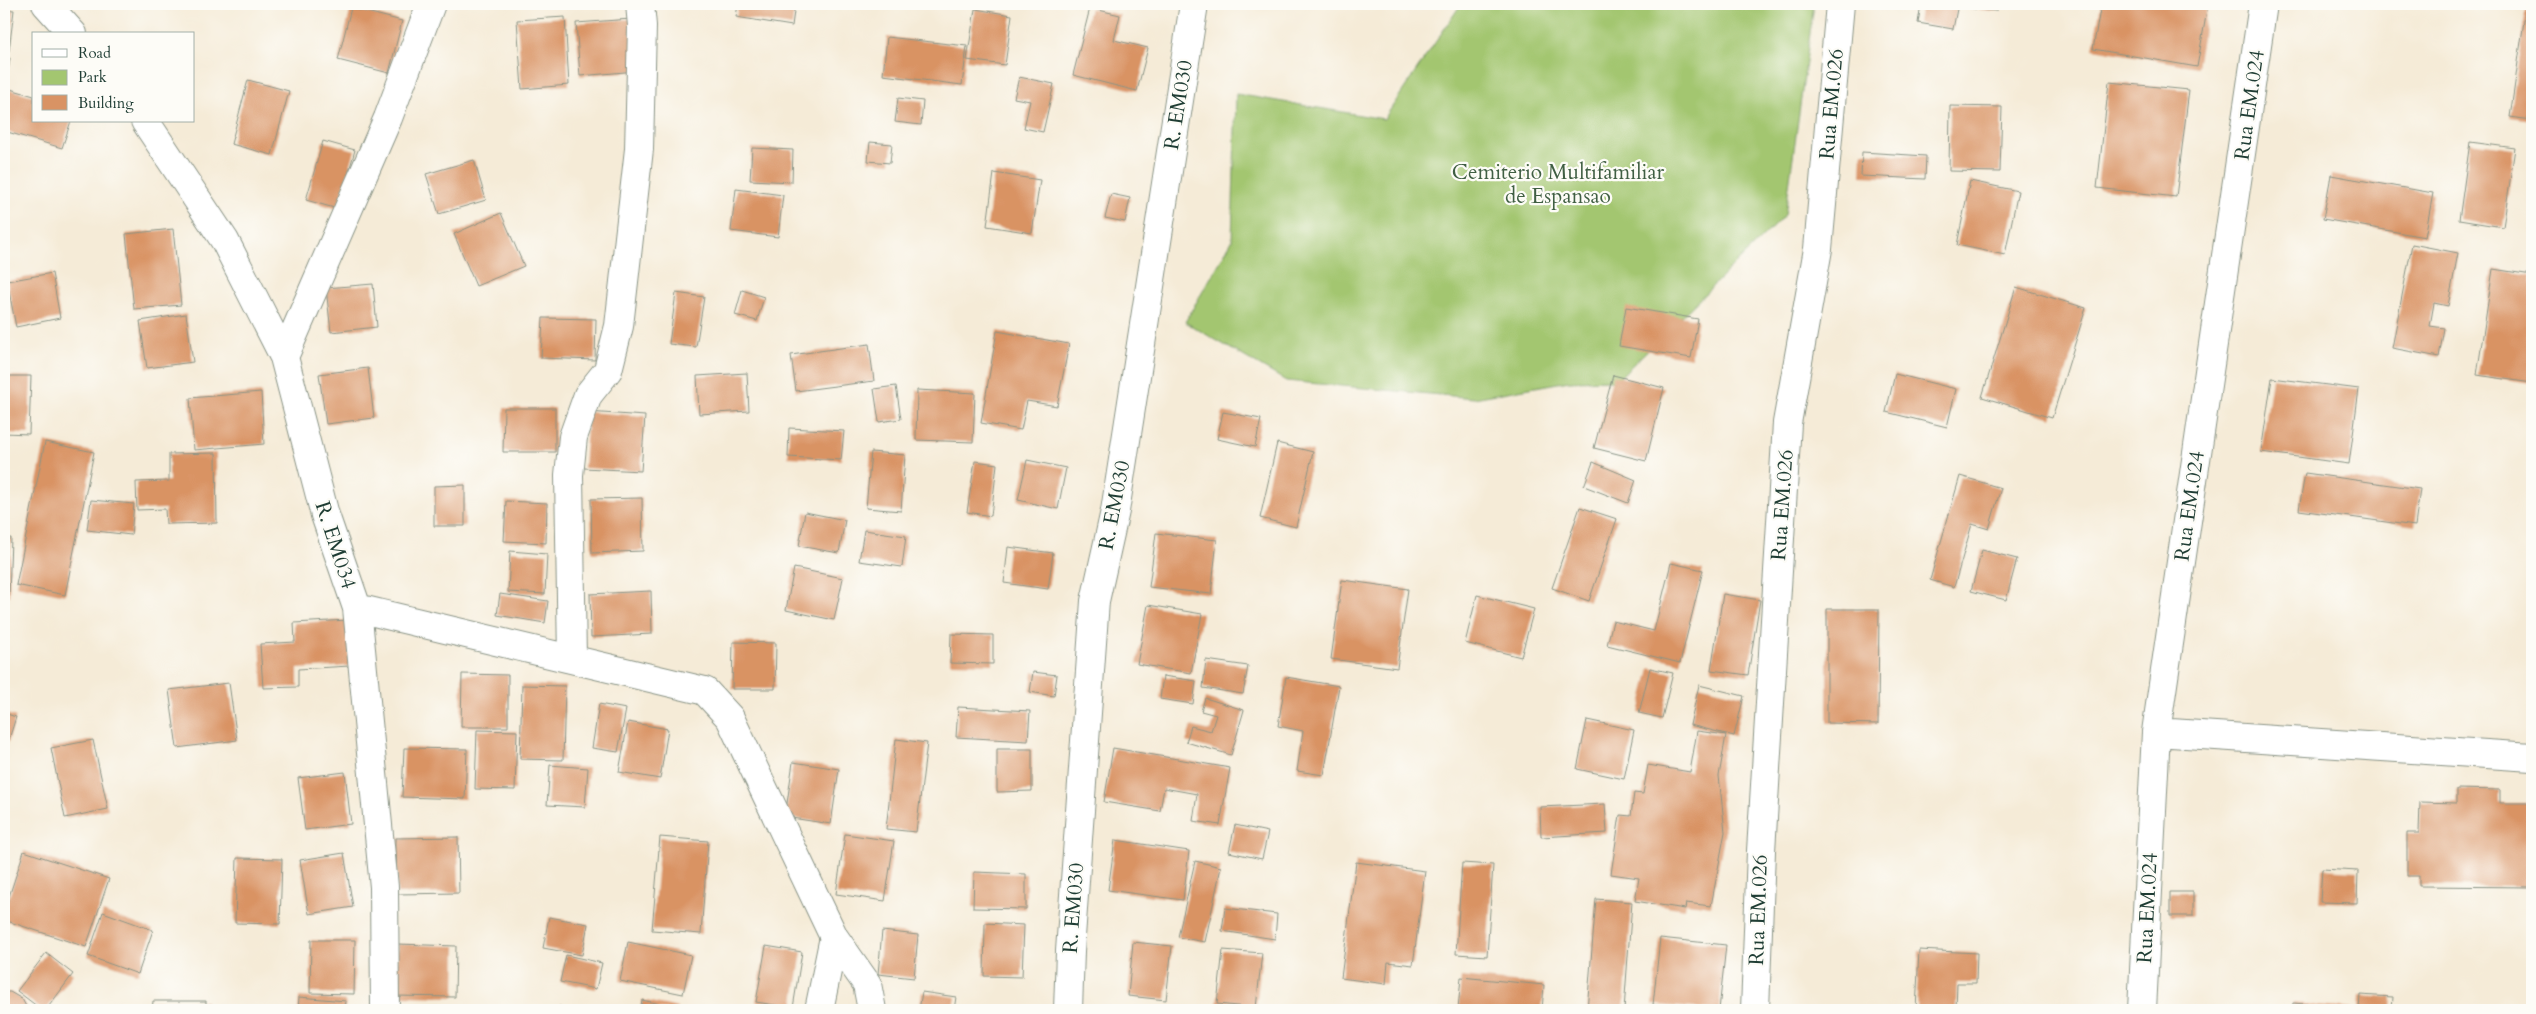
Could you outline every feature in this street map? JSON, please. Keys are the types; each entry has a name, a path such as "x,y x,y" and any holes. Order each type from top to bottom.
{"street":[{"path":"46,4 71,32"},
{"path":"284,357 388,118 431,4"},
{"path":"572,659 569,475 573,438 588,396 608,370 620,326 639,148 642,26 640,4"},
{"name":"R. EM030","path":"1068,1010 1070,950 1095,601 1116,502 1194,4"},
{"name":"Rua EM.026","path":"1755,1010 1761,851 1787,423 1818,249 1840,4"},
{"name":"Rua EM.024","path":"2142,1010 2156,732 2264,4"},
{"name":"R. EM034","path":"146,122 225,241 284,357 325,515 357,608 384,887 385,1010"},
{"path":"357,608 705,691 730,718 834,937 867,984 872,1010"},
{"path":"2156,732 2532,757"},
{"path":"820,1010 834,937"}],"green space":[{"name":"Cemiterio Multifamiliar de Espansao","path":"1461,4 1814,4 1785,215 1617,380 1569,381 1474,398 1286,381 1185,322 1232,241 1236,94 1384,119"}],"building":[{"path":"183,4 195,4 194,8"},
{"path":"738,4 795,4 792,26 736,17"},
{"path":"1921,4 1958,4 1953,29 1918,23"},
{"path":"1966,4 1997,4 1996,11 1966,8"},
{"path":"2101,4 2208,4 2197,67 2093,49"},
{"path":"2526,7 2532,8 2532,120 2510,117"},
{"path":"351,8 402,21 389,73 338,60"},
{"path":"1090,8 1120,15 1114,40 1148,48 1137,91 1073,75"},
{"path":"4,9 14,10 9,51 4,51"},
{"path":"975,9 1012,15 1005,65 967,60"},
{"path":"565,17 569,85 522,89 517,20"},
{"path":"631,19 636,71 580,76 576,23"},
{"path":"887,37 967,46 962,85 883,75"},
{"path":"4,57 10,58 5,93 4,93"},
{"path":"1019,77 1054,84 1043,132 1024,128 1030,101 1014,98"},
{"path":"248,80 289,91 272,155 231,144"},
{"path":"2109,82 2189,90 2176,197 2097,188"},
{"path":"10,89 32,95 32,122 71,122 62,148 4,131 4,111"},
{"path":"898,98 923,101 921,125 895,122"},
{"path":"1950,106 2002,107 2000,172 1949,171"},
{"path":"323,141 355,150 338,209 306,200"},
{"path":"870,142 892,144 890,163 868,161"},
{"path":"2470,142 2515,148 2503,227 2459,220"},
{"path":"752,148 793,150 792,182 750,180"},
{"path":"1862,152 1926,156 1925,179 1861,176"},
{"path":"474,160 486,200 439,214 426,174"},
{"path":"994,173 1040,180 1032,233 987,226"},
{"path":"2331,175 2433,193 2425,237 2323,219"},
{"path":"1970,181 2018,191 2005,255 1957,245"},
{"path":"736,189 783,195 778,237 731,231"},
{"path":"1111,194 1130,198 1125,222 1105,218"},
{"path":"501,213 524,266 476,286 454,234"},
{"path":"173,229 181,305 134,309 126,234"},
{"path":"2412,244 2458,253 2448,306 2434,303 2430,326 2444,328 2439,357 2392,348"},
{"path":"2493,269 2532,275 2532,383 2477,375"},
{"path":"52,273 60,318 16,327 7,281"},
{"path":"373,284 377,327 331,332 326,288"},
{"path":"2016,287 2086,308 2052,418 1982,397"},
{"path":"742,290 764,297 757,321 735,315"},
{"path":"676,293 704,297 696,347 669,344"},
{"path":"1626,307 1698,319 1691,358 1619,346"},
{"path":"186,314 193,362 147,368 140,321"},
{"path":"543,318 596,319 595,360 541,358"},
{"path":"997,331 1069,344 1057,406 1027,401 1021,430 981,423"},
{"path":"869,344 874,381 796,391 791,355"},
{"path":"368,368 374,418 326,424 319,374"},
{"path":"747,373 749,411 699,414 697,376"},
{"path":"1895,374 1956,389 1947,427 1886,412"},
{"path":"1613,375 1664,388 1646,461 1594,448"},
{"path":"4,376 31,376 29,434 4,433"},
{"path":"2272,378 2359,389 2349,464 2261,452"},
{"path":"896,386 901,419 879,422 874,389"},
{"path":"917,390 975,393 973,442 916,440"},
{"path":"261,392 264,444 194,450 190,398"},
{"path":"504,408 555,408 555,452 503,452"},
{"path":"588,412 645,416 641,471 584,468"},
{"path":"1223,412 1261,419 1255,447 1217,439"},
{"path":"789,428 844,431 841,460 788,457"},
{"path":"45,442 94,452 65,595 16,585"},
{"path":"1277,443 1313,452 1296,527 1260,518"},
{"path":"871,452 905,455 901,511 866,508"},
{"path":"216,453 217,523 166,524 165,509 137,510 136,482 169,481 169,454"},
{"path":"1027,460 1066,468 1058,509 1018,500"},
{"path":"975,461 997,464 991,516 967,512"},
{"path":"1593,462 1636,480 1628,503 1584,486"},
{"path":"2305,473 2420,489 2415,526 2299,510"},
{"path":"1960,476 2001,488 1989,529 1972,524 1954,587 1930,580"},
{"path":"465,485 465,526 434,526 434,486"},
{"path":"642,498 643,551 592,553 591,499"},
{"path":"91,500 134,504 131,535 87,530"},
{"path":"506,501 547,503 546,543 504,541"},
{"path":"1580,507 1617,519 1589,601 1552,588"},
{"path":"805,512 845,520 839,553 799,546"},
{"path":"864,530 906,536 902,567 859,561"},
{"path":"1156,533 1217,540 1211,594 1149,587"},
{"path":"4,538 11,538 9,596 4,596"},
{"path":"1008,547 1053,553 1048,589 1004,583"},
{"path":"1982,550 2017,559 2006,600 1971,591"},
{"path":"510,551 547,554 545,594 508,592"},
{"path":"1671,563 1703,570 1680,663 1607,645 1613,621 1654,631"},
{"path":"794,568 843,578 834,620 786,610"},
{"path":"1342,580 1408,589 1397,668 1331,659"},
{"path":"651,591 652,634 591,637 590,594"},
{"path":"500,594 548,601 545,623 497,615"},
{"path":"1723,594 1760,600 1748,675 1711,670"},
{"path":"1477,595 1534,609 1521,657 1465,643"},
{"path":"1148,605 1202,614 1191,673 1137,664"},
{"path":"1827,609 1879,609 1878,724 1827,723"},
{"path":"348,620 350,666 298,669 298,687 263,688 260,644 295,642 294,623"},
{"path":"951,634 993,635 993,664 950,663"},
{"path":"733,642 776,643 775,689 732,689"},
{"path":"1206,660 1248,666 1243,694 1203,688"},
{"path":"1650,668 1673,673 1662,718 1639,713"},
{"path":"1033,672 1057,675 1054,696 1030,692"},
{"path":"462,674 508,675 508,727 461,727"},
{"path":"1163,676 1196,681 1193,704 1160,699"},
{"path":"1286,677 1339,686 1324,775 1297,771 1303,731 1278,726"},
{"path":"229,683 237,740 177,748 169,690"},
{"path":"522,685 565,686 563,760 520,759"},
{"path":"1699,685 1744,696 1734,736 1690,725"},
{"path":"1205,698 1244,710 1231,755 1186,742 1191,726 1211,731 1216,715 1201,711"},
{"path":"599,704 626,709 618,752 592,748"},
{"path":"958,707 1030,711 1028,741 956,737"},
{"path":"4,713 16,717 4,755"},
{"path":"1587,720 1634,730 1624,779 1577,769"},
{"path":"628,722 668,729 660,779 619,772"},
{"path":"477,730 517,731 515,790 475,789"},
{"path":"1697,731 1726,735 1719,776 1725,832 1711,906 1686,903 1685,909 1635,901 1639,878 1611,874 1620,815 1631,816 1634,793 1643,794 1648,765 1690,772"},
{"path":"896,739 927,743 916,832 886,829"},
{"path":"93,740 108,809 65,818 51,748"},
{"path":"404,748 467,749 465,799 402,797"},
{"path":"1113,748 1230,768 1220,825 1193,821 1197,794 1164,788 1160,811 1104,802"},
{"path":"997,749 1032,749 1032,791 997,792"},
{"path":"793,762 839,769 831,824 785,817"},
{"path":"550,765 588,768 585,807 547,805"},
{"path":"345,772 351,824 305,830 298,778"},
{"path":"2457,789 2500,790 2500,803 2532,803 2531,887 2419,886 2419,876 2407,876 2407,833 2419,833 2420,802 2457,803"},
{"path":"1605,804 1607,833 1541,837 1540,807"},
{"path":"1235,825 1268,832 1262,859 1229,852"},
{"path":"845,834 894,841 885,901 836,894"},
{"path":"458,837 459,893 397,894 396,838"},
{"path":"660,837 708,841 701,934 652,930"},
{"path":"1115,840 1189,851 1183,900 1108,890"},
{"path":"24,851 109,879 86,947 4,920 4,912"},
{"path":"344,853 353,907 309,914 300,860"},
{"path":"237,858 282,859 280,924 235,923"},
{"path":"1195,861 1221,867 1205,942 1178,937"},
{"path":"1356,862 1425,871 1413,965 1388,962 1386,984 1341,978"},
{"path":"1462,863 1493,865 1487,956 1456,954"},
{"path":"2322,869 2358,871 2357,903 2320,902"},
{"path":"974,872 1026,874 1026,909 973,908"},
{"path":"2170,892 2193,892 2193,916 2170,916"},
{"path":"1596,899 1632,902 1624,1010 1587,1010"},
{"path":"1225,908 1277,914 1275,939 1222,931"},
{"path":"103,912 153,930 138,974 88,956"},
{"path":"549,917 588,924 582,955 543,948"},
{"path":"985,923 1024,925 1022,977 984,976"},
{"path":"882,931 918,935 914,978 878,974"},
{"path":"1660,938 1726,945 1719,1010 1653,1005"},
{"path":"311,940 355,940 354,994 310,993"},
{"path":"628,942 691,955 683,994 620,981"},
{"path":"1133,942 1172,946 1166,1000 1128,996"},
{"path":"397,944 456,946 455,997 396,996"},
{"path":"766,946 802,952 793,1008 756,1002"},
{"path":"1223,950 1262,953 1256,1008 1217,1004"},
{"path":"1919,950 1977,953 1976,983 1957,983 1956,1010 1916,1010"},
{"path":"46,953 73,974 46,1010 42,1010 17,991"},
{"path":"566,955 602,963 596,989 560,982"},
{"path":"1461,977 1544,985 1542,1010 1458,1010"},
{"path":"4,992 10,992 22,999 28,1010 4,1010"},
{"path":"922,992 956,997 954,1010 919,1010"},
{"path":"2360,995 2393,997 2392,1010 2359,1010"},
{"path":"299,997 346,1001 345,1010 298,1010"},
{"path":"642,1000 678,1008 677,1010 640,1010"},
{"path":"153,1001 206,1001 206,1010 152,1010"},
{"path":"2293,1003 2353,1008 2352,1010 2292,1010"},
{"path":"559,1006 575,1010 558,1010"}]}
